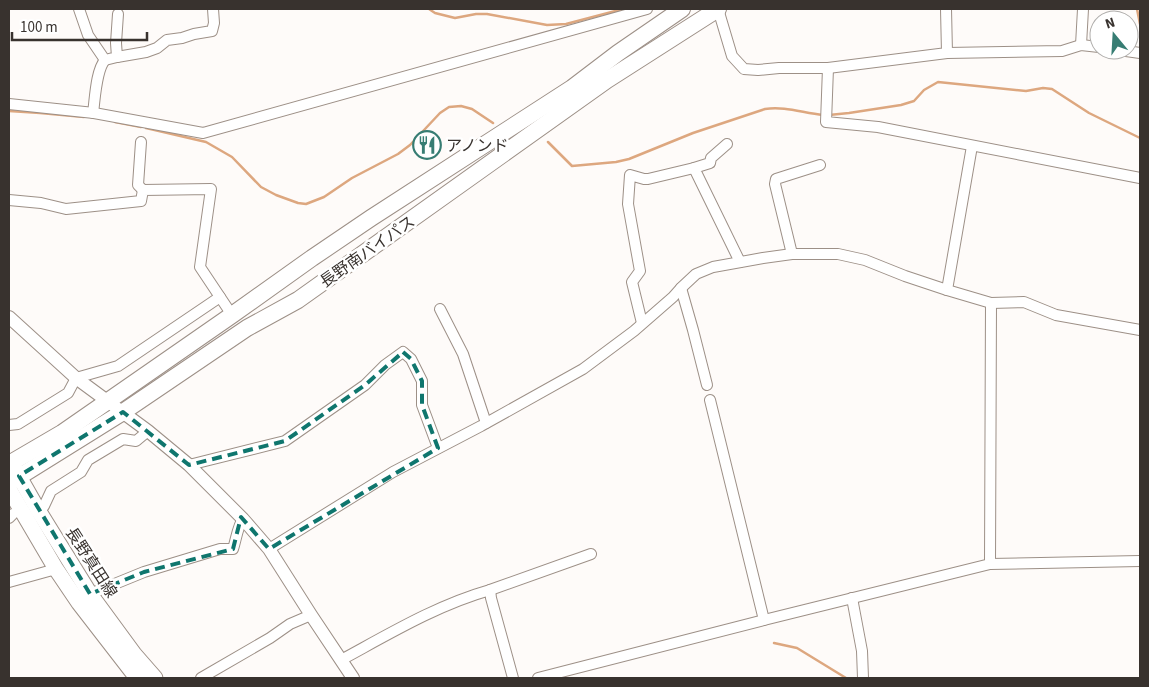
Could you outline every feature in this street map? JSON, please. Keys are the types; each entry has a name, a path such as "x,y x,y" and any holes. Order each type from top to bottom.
{"highway":[{"name":"長野南バイパス","path":"11,469 312,258 572,88 618,53 682,9"},
{"name":"長野南バイパス","path":"11,469 123,412 247,328 298,300 607,80 718,9"}],"main road":[{"name":"長野真田線","path":"11,469 90,594 154,678"},
{"name":"長野真田線","path":"9,489 56,569 79,603 137,678"}],"street":[{"path":"79,9 88,36 105,60"},
{"path":"93,113 98,74 101,64 105,60 146,52 157,48 167,40 212,31 214,23 213,9"},
{"path":"9,104 93,113 203,132 647,9"},
{"path":"718,9 732,56 744,69 828,68 947,53 1062,50 1081,45 1089,46"},
{"path":"946,9 947,53"},
{"path":"1081,45 1083,9"},
{"path":"117,57 118,14"},
{"path":"828,68 826,122 878,127 1140,178"},
{"path":"141,142 138,185 143,190 211,189 200,267 232,315"},
{"path":"642,324 632,282 640,271 628,204 630,175 648,179 710,163 711,158 727,144"},
{"path":"947,290 972,146"},
{"path":"792,254 775,184 776,180 820,165"},
{"path":"694,168 740,262"},
{"path":"9,200 66,208 141,201 143,190"},
{"path":"269,549 393,472 583,369 642,324 696,274 713,267 792,254 838,254 865,260 905,276 991,303 1024,302 1056,315 1140,330"},
{"path":"681,288 707,385"},
{"path":"9,425 18,424 68,393 76,378 118,366 220,297"},
{"path":"990,564 991,303"},
{"path":"440,309 463,354 486,423"},
{"path":"9,316 76,378 148,431 189,465 243,519 269,549 353,678"},
{"path":"189,465 285,440 365,385 385,365 403,352 411,359 422,381 422,405 438,448"},
{"path":"710,400 764,620"},
{"path":"38,510 44,506 51,492 81,472 88,460 123,439 136,441 148,431"},
{"path":"90,594 144,572 220,549 233,549 240,522 243,519"},
{"path":"341,660 450,604 591,554"},
{"path":"538,678 990,564 1140,561"},
{"path":"9,582 56,569"},
{"path":"490,590 513,678"},
{"path":"852,598 862,650 863,678"},
{"path":"201,678 270,638 290,624 311,615"}],"highlighted area":[{"path":"403,352 411,359 422,381 422,405 438,448 269,549 241,517 233,549 144,572 90,594 19,476 123,412 189,465 285,441 365,385"}],"waterway":[{"path":"429,9 435,13 455,18 487,14 547,25 566,24 623,9"},
{"path":"1137,9 1140,24"},
{"path":"829,115 901,105 914,101 924,90 938,82 1026,91 1043,88 1052,89 1089,113 1140,138"},
{"path":"146,128 206,142 232,157 261,187 276,195 306,204 324,197 352,178 398,154 410,145 440,113 449,107 461,106 472,109 493,123"},
{"path":"548,142 572,166 616,162 629,159 693,133 765,109 787,109 823,115"},
{"path":"9,111 84,117"},
{"path":"115,122 141,127"},
{"path":"774,643 797,648 846,678"}],"place":[{"name":"アノンド","path":"427,145"}]}
